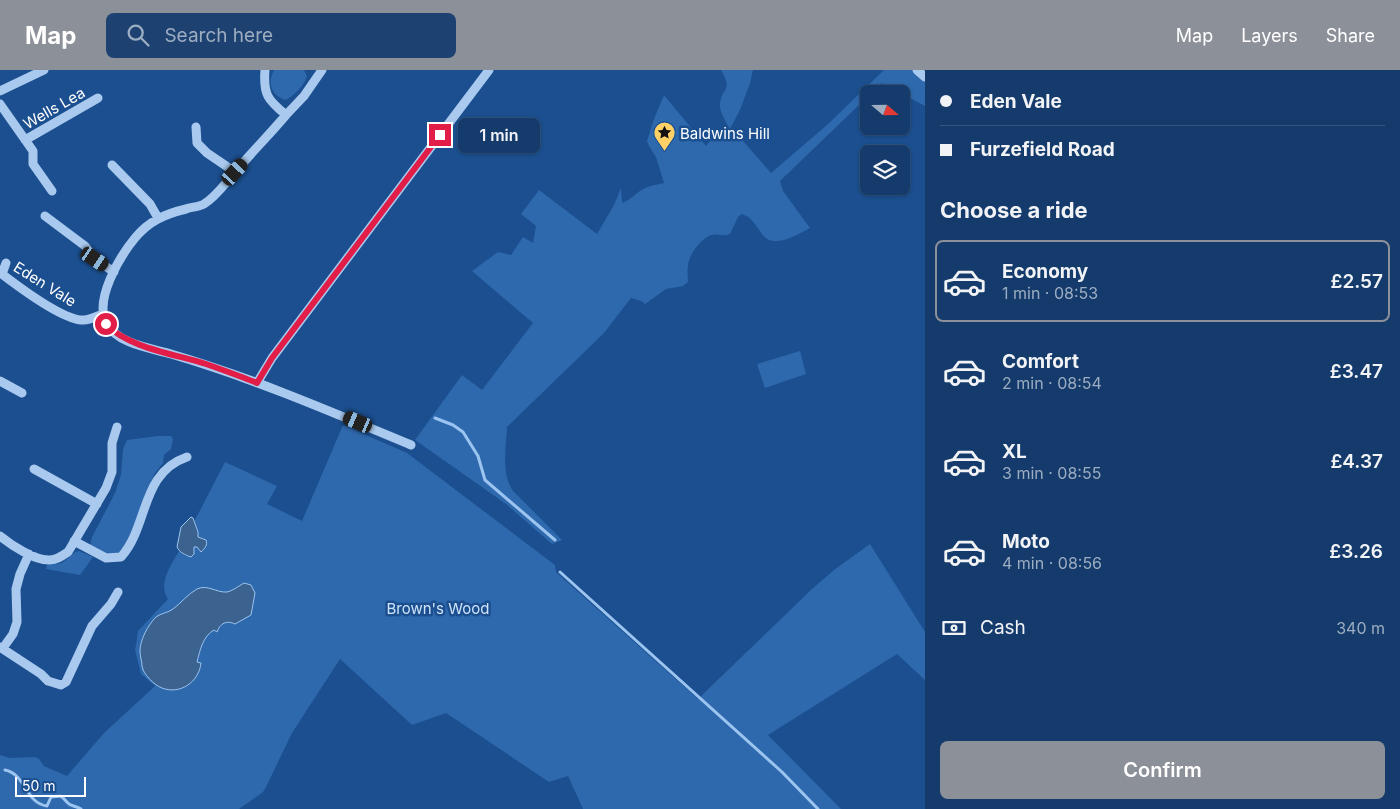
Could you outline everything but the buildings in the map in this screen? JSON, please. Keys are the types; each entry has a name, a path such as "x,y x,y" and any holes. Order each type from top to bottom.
{"street":[{"path":"0,90 44,70"},
{"path":"265,70 264,85 270,102 286,115"},
{"path":"257,383 272,358 488,70"},
{"path":"917,70 925,77"},
{"path":"320,71 304,96 222,188 204,204 158,218 146,226 133,240 106,288 103,314 106,324 115,334 129,341 207,364 411,445"},
{"name":"Wells Lea","path":"25,140 98,98"},
{"name":"Wells Lea","path":"0,104 33,151 33,164 52,191"},
{"path":"196,127 197,143 235,172"},
{"path":"112,165 150,204 158,218"},
{"path":"45,216 85,246 95,259 114,272"},
{"name":"Eden Vale","path":"6,263 2,274 22,289 68,317 84,320 103,314"},
{"path":"0,381 22,393"},
{"path":"0,536 39,559 50,560 60,558 68,552 106,488 112,472 112,443 117,427"},
{"path":"74,541 106,558 121,557 130,547 154,482 175,461 187,457"},
{"path":"34,469 96,504"},
{"path":"28,554 16,588 17,622 13,634 2,648 41,674 48,681 61,685 66,682 92,626 111,604 118,592"}],"green space":[{"path":"274,70 304,70 307,76 299,90 286,100 277,95 272,88 271,80"},
{"path":"721,70 753,70 740,110 731,127 771,173 827,125 860,93 860,104 780,181 783,191 810,228 785,240 772,241 767,239 751,220 742,214 738,217 730,234 711,235 699,243 690,257 688,282 683,286 666,289 645,304 631,298 604,333 507,427 505,460 509,484 513,491 562,540 552,544 506,504 415,440 462,375 482,390 533,323 472,271 498,252 511,255 523,237 533,243 536,226 521,214 539,190 597,234 614,205 621,188 622,203 645,188 664,183 656,157 647,141 664,95 706,146 719,131 728,126 720,107 722,95 727,86"},
{"path":"884,70 925,70 925,106 910,98 910,85 886,85 882,83 880,85 868,85"},
{"path":"800,351 806,374 765,388 757,364"},
{"name":"Brown's Wood","path":"343,425 407,453 555,565 556,572 698,699 812,589 834,570 870,544 925,632 925,680 897,654 768,735 841,809 583,809 568,776 549,782 446,713 412,725 340,659 292,733 263,792 239,809 0,809 0,755 10,758 35,757 44,766 67,776 104,733 155,686 141,674 135,650 138,631 168,599 164,587 165,580 179,551 186,556 197,546 198,532 194,522 225,462 277,486 267,504 302,521"},
{"path":"171,436 173,439 171,449 164,455 163,463 155,473 146,492 128,544 121,553 107,555 90,547 92,537 115,493 121,475 123,449 127,440"},
{"path":"79,551 93,557 80,575 46,569 47,565 62,563"}],"shaded area":[{"path":"191,517 198,532 198,537 206,540 207,543 201,552 197,547 194,547 194,554 191,557 182,553 177,547 181,527"},
{"path":"244,583 251,585 255,593 251,615 235,624 224,623 217,632 214,630 207,636 199,653 197,662 201,663 197,676 193,681 175,690 159,687 152,682 143,669 140,651 145,633 156,617 173,609 197,589 204,587 227,592"}],"waterway":[{"path":"435,418 453,425 463,432 478,456 485,480 555,540"},
{"path":"560,572 782,772 818,809"},
{"path":"5,770 17,777 34,800 40,804 47,806 51,797 60,796 69,804 81,809"}],"place":[{"name":"Baldwins Hill","path":"664,152"}],"route":[{"path":"106,324 115,334 129,341 207,364 257,383 272,358 440,135"}]}
